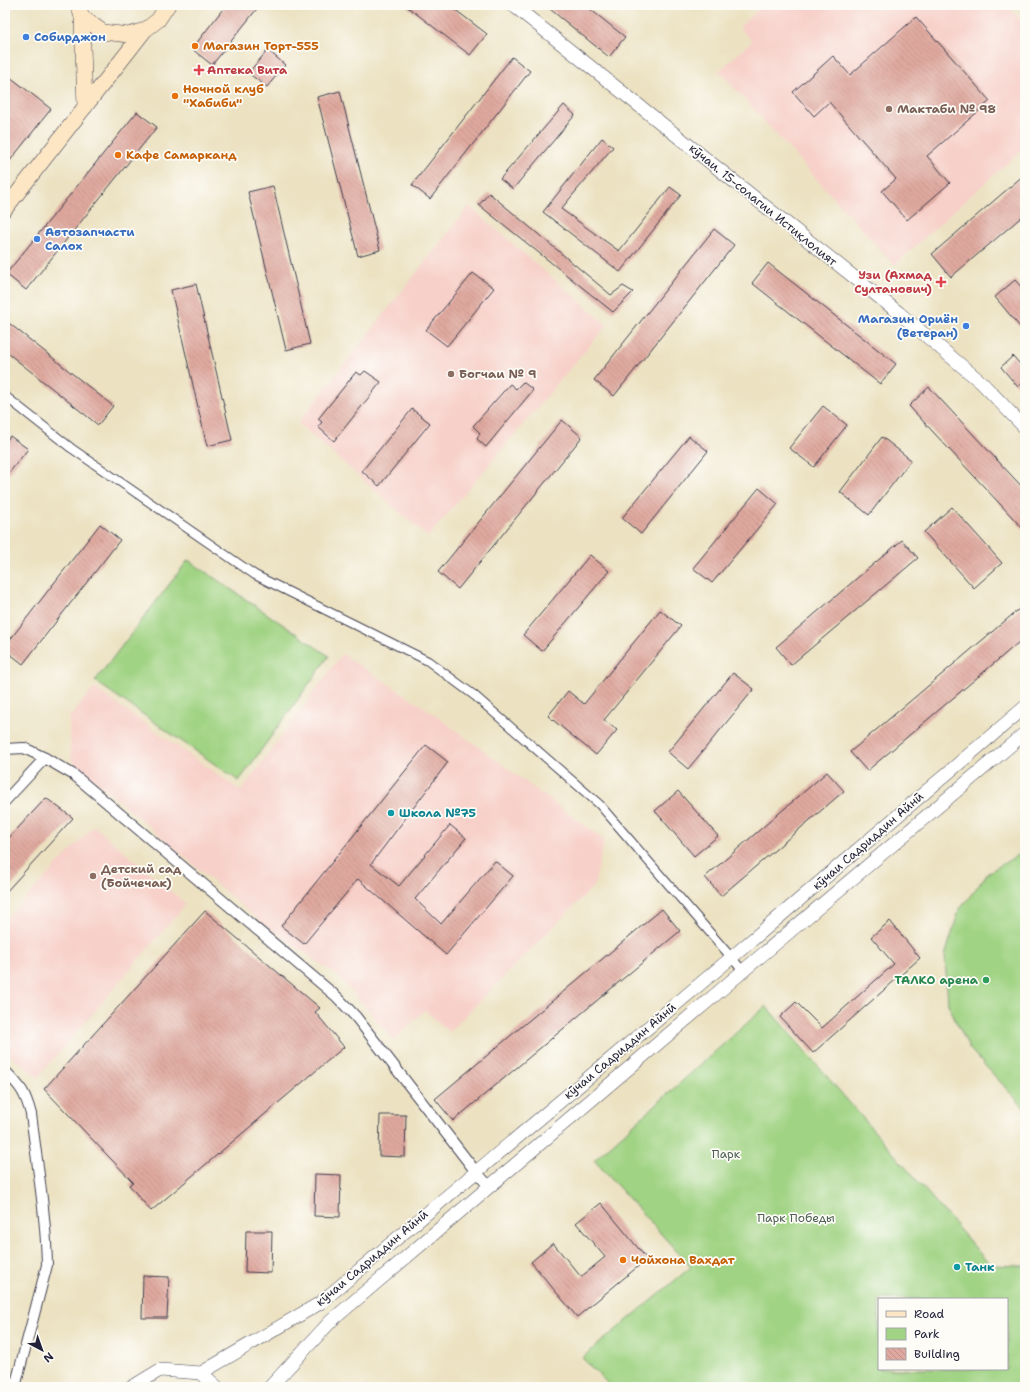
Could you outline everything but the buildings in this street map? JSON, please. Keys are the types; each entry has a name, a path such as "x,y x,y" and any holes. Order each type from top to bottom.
{"main road":[{"path":"5,209 145,30 158,20 168,5"},
{"path":"80,11 103,32 129,35 145,30"},
{"path":"80,11 85,107"}],"street":[{"name":"кӯчаи. 15-солагии Истиқлолият","path":"513,5 899,313 982,383 1025,428"},
{"path":"5,396 71,448 255,576 428,661 475,696 599,804 743,971"},
{"name":"кӯчаи Садриддин Айнӣ","path":"200,1373 320,1303 731,958 1025,707"},
{"name":"кӯчаи Садриддин Айнӣ","path":"270,1387 332,1321 1025,733"},
{"path":"5,749 24,748 74,775 337,996 490,1188"},
{"path":"5,802 45,758"},
{"path":"5,1071 20,1086 31,1114 47,1250 47,1265 15,1387"},
{"path":"132,1387 160,1370 200,1373 217,1387"}],"shaded area":[{"name":"Мактаби № 98","path":"763,5 1007,5 1025,25 1025,147 894,265 719,71 752,41 739,27"},
{"name":"Богчаи № 9","path":"469,206 607,325 428,537 298,423"},
{"path":"342,654 430,711 604,840 594,886 449,1032 425,1010 394,1040 339,977 262,923 71,760 69,718 94,688 241,791"},
{"path":"94,826 186,904 38,1077 5,1052 5,920"}],"green space":[{"path":"188,560 329,656 239,781 95,681"},
{"name":"ТАЛКО арена","path":"1025,851 1025,1109 969,1048 948,1004 945,956 959,910 989,872"},
{"name":"Парк Победы","path":"766,1006 990,1265 1025,1266 1025,1387 611,1387 582,1358 691,1267 594,1160"}],"place":[{"name":"Собирджон","path":"26,37"},
{"name":"Магазин Торт-555","path":"195,46"},
{"name":"Аптека Вита","path":"199,70"},
{"name":"Ночной клуб \"Хабиби\"","path":"175,96"},
{"name":"Мактаби № 98","path":"889,109"},
{"name":"Кафе Самарканд","path":"118,155"},
{"name":"Автозапчасти Салох","path":"37,239"},
{"name":"Узи (Ахмад Султанович)","path":"941,282"},
{"name":"Магазин Ориён (Ветеран)","path":"966,326"},
{"name":"Богчаи № 9","path":"451,374"},
{"name":"Школа №75","path":"391,813"},
{"name":"Детский сад (Бойчечак)","path":"93,876"},
{"name":"ТАЛКО арена","path":"986,980"},
{"name":"Чойхона Вахдат","path":"623,1260"},
{"name":"Танк","path":"957,1267"}],"park label":[{"name":"Парк","path":"726,1154"}]}
